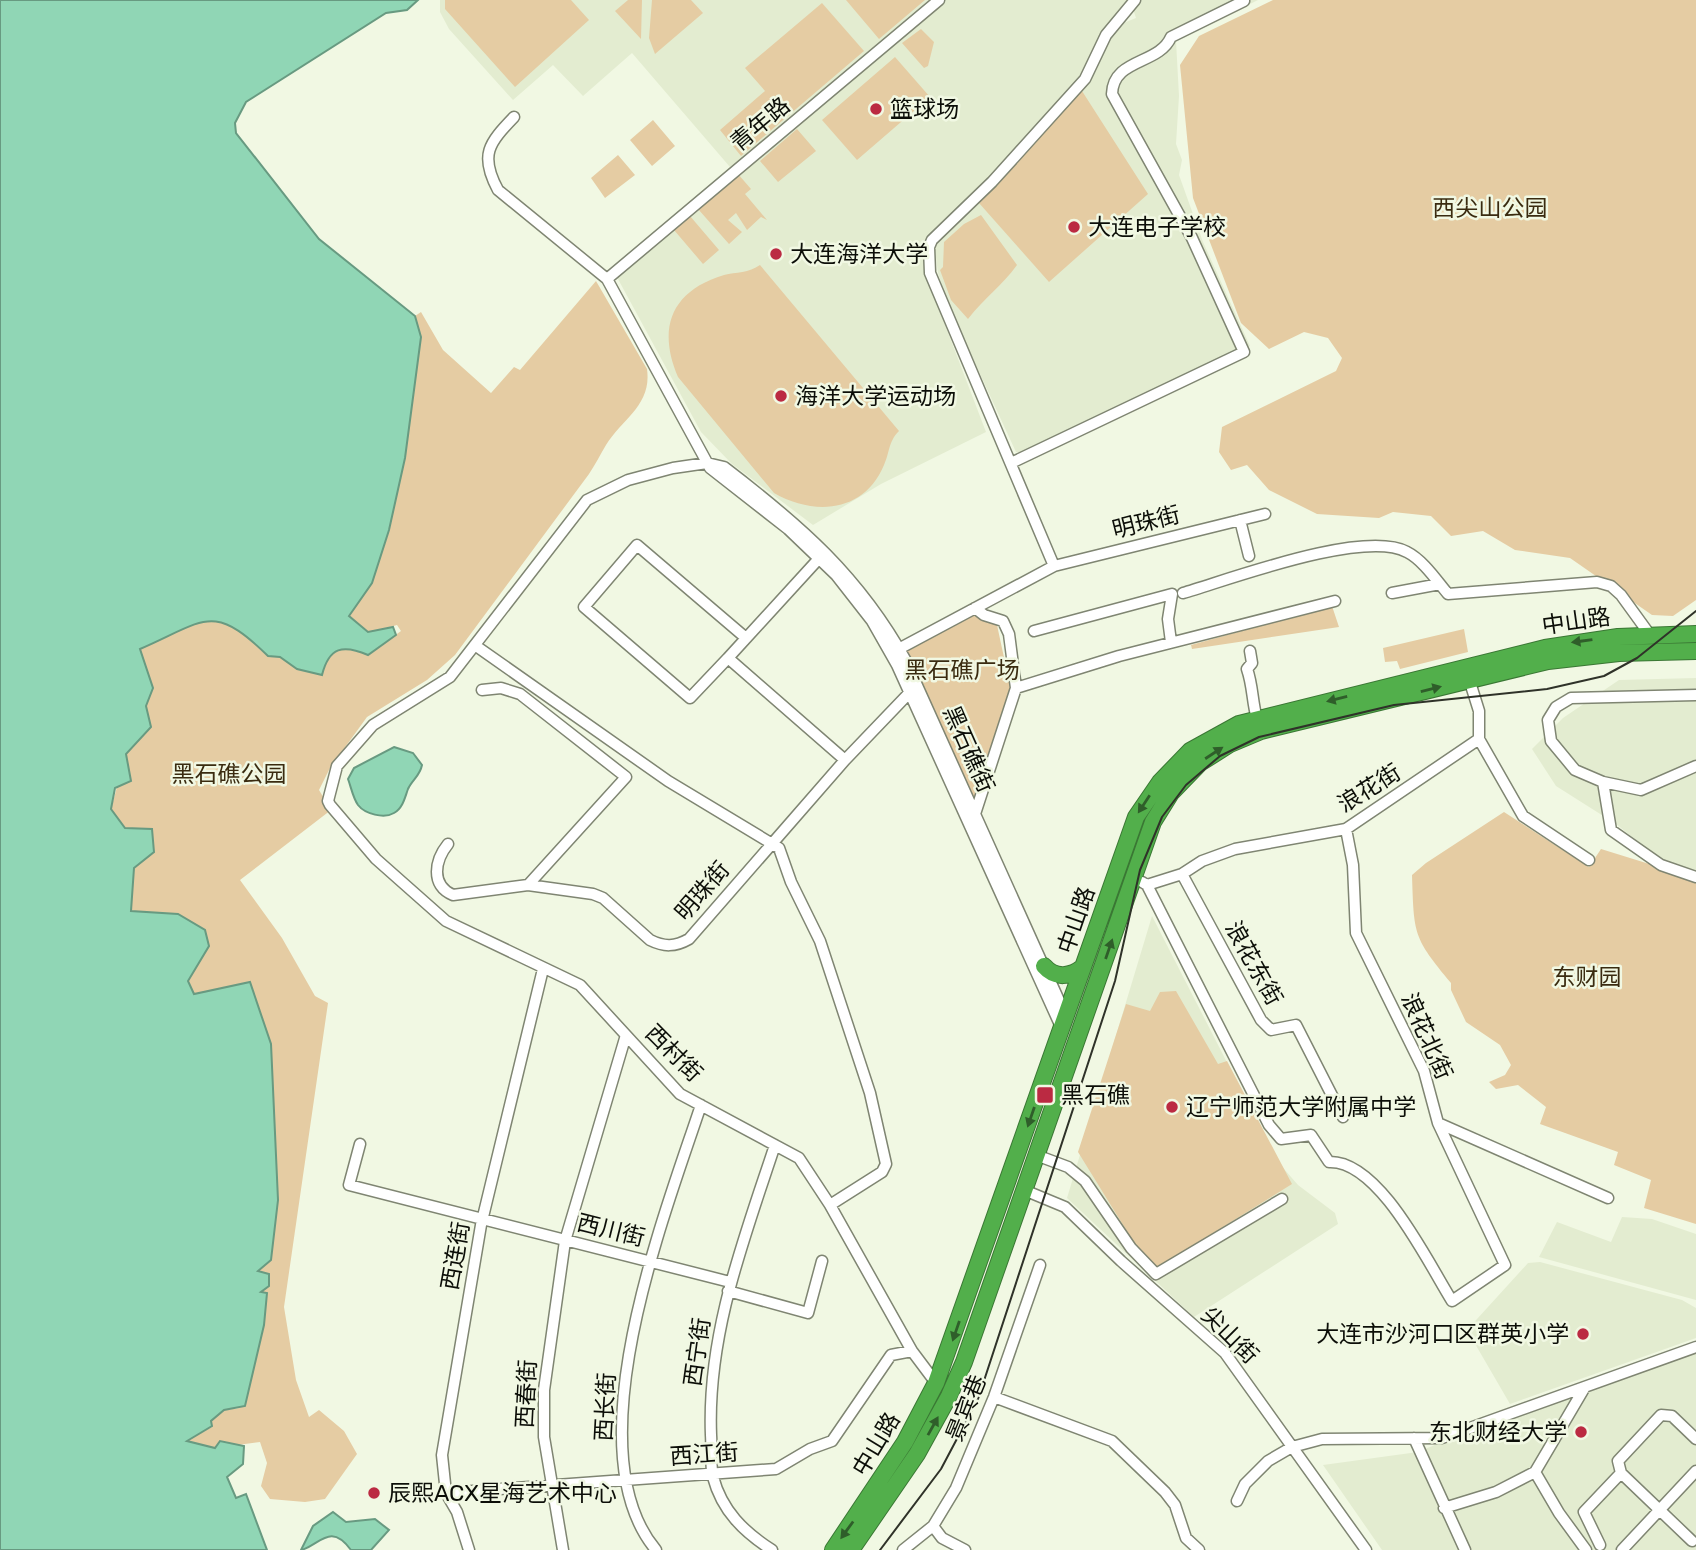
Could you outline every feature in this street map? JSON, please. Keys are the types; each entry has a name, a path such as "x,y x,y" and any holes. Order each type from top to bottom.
{"highway":[{"path":"1651,644 1696,634"},
{"name":"中山路","path":"833,1550 898,1453 936,1383 1136,817 1146,800 1190,751 1223,731 1257,719 1533,650 1578,642 1651,644"},
{"path":"1651,644 1696,651"},
{"name":"中山路","path":"851,1550 898,1484 949,1396 1095,986 1140,881 1160,808 1186,776 1214,753 1261,731 1558,659 1651,644"},
{"path":"1044,967 1061,975 1083,967"},
{"path":"1054,1106 1052,1084 1067,1041 1065,1012"}],"street":[{"name":"青年路","path":"607,279 939,0"},
{"path":"1054,566 930,273 929,247 1085,79 1106,35 1135,0"},
{"path":"1011,463 1244,352 1192,238 1112,94 1112,83 1123,69 1167,48 1171,37 1244,1"},
{"path":"514,117 493,139 487,156 488,172 498,190 607,279 707,463 673,468 628,480 587,500 476,646 668,781 779,848 791,882 820,941 870,1093 886,1164 883,1172 830,1205"},
{"name":"黑石礁街","path":"707,463 724,467 823,554 868,599 975,814 1065,1012"},
{"name":"明珠街","path":"895,651 1054,566 1265,514"},
{"path":"1240,520 1249,556"},
{"path":"746,638 637,545 584,607 690,698 728,659 823,554"},
{"path":"1183,593 1334,550 1379,545 1407,552 1448,594 1597,582 1611,586 1621,595 1651,644"},
{"path":"1392,593 1440,584"},
{"path":"1034,631 1171,594 1168,619 1171,642"},
{"path":"1016,688 1171,642 1335,601"},
{"path":"975,608 984,615 1003,621 1009,634 1016,688 975,814"},
{"name":"西村街","path":"476,646 450,677 373,725 337,766 328,801 376,859 446,921 580,985 680,1094 804,1162 912,1351 936,1383"},
{"path":"1250,651 1252,663 1247,669 1257,719"},
{"path":"728,659 845,760"},
{"path":"1469,679 1479,711 1479,739 1523,816 1589,860"},
{"path":"482,690 501,688 520,694 626,777 528,885"},
{"name":"黑石礁街","path":"914,689 1043,988 1065,1012"},
{"name":"明珠街","path":"448,844 440,854 437,866 441,885 453,895 528,885 593,894 603,898 650,940 659,944 679,945 689,939 845,760 914,689"},
{"path":"1696,695 1601,695 1571,698 1556,707 1548,720 1551,741 1575,770 1603,782 1641,790 1696,766"},
{"name":"浪花街","path":"1140,881 1182,874 1202,861 1235,849 1346,829 1479,739"},
{"path":"1603,782 1611,830 1661,865 1696,877"},
{"name":"浪花北街","path":"1140,881 1269,1125 1281,1139 1311,1135 1329,1161 1352,1165 1379,1186 1452,1300 1505,1265 1438,1123 1424,1071 1356,933 1353,865 1346,829"},
{"name":"浪花东街","path":"1182,874 1261,1020 1270,1030 1296,1025 1343,1117"},
{"name":"西连街","path":"469,1550 457,1512 446,1493 442,1455 482,1220 543,969"},
{"path":"1065,1012 1095,986"},
{"name":"黑石礁街","path":"1043,988 1065,1012"},
{"name":"西春街","path":"563,1550 544,1437 544,1390 565,1241 626,1035"},
{"name":"西长街","path":"656,1550 639,1520 623,1479 624,1408 632,1332 649,1262 701,1105"},
{"path":"1438,1123 1608,1198"},
{"name":"西川街","path":"360,1144 349,1185 649,1262 808,1313 822,1261"},
{"name":"西宁街","path":"772,1550 734,1519 713,1476 710,1408 716,1348 729,1286 775,1144"},
{"path":"1036,1155 1068,1167 1085,1181 1131,1248 1156,1274 1282,1199"},
{"name":"尖山街","path":"1024,1190 1065,1207 1225,1353 1366,1550"},
{"name":"景宾巷","path":"903,1550 933,1526 956,1488 994,1398 1041,1265"},
{"path":"1237,1501 1245,1485 1268,1461 1292,1447 1322,1439 1442,1438 1696,1347"},
{"name":"西江街","path":"446,1493 623,1479 713,1476 776,1469 810,1449 832,1441 891,1355 912,1351"},
{"path":"1444,1508 1496,1493 1535,1472 1585,1387"},
{"path":"994,1398 1112,1441 1165,1492 1175,1505 1186,1538 1199,1550"},
{"path":"1683,1550 1694,1539 1621,1473 1618,1461 1661,1415 1672,1416 1696,1440"},
{"path":"1413,1438 1465,1550"},
{"path":"1622,1550 1696,1471"},
{"path":"1535,1472 1559,1513 1587,1550"},
{"path":"1600,1545 1584,1512 1621,1473"},
{"path":"933,1526 942,1538 965,1550"}],"shaded area":[{"path":"0,0 418,0 407,10 386,13 246,102 235,123 236,133 319,239 415,316 421,337 405,458 389,530 372,583 349,616 368,632 393,627 396,635 368,655 351,650 338,650 329,659 322,675 297,669 280,657 268,656 234,628 220,622 194,624 140,649 153,688 146,706 151,727 126,754 131,781 115,788 111,809 125,828 152,829 154,852 134,868 131,911 178,914 205,930 209,946 188,981 194,994 250,982 271,1044 278,1200 271,1260 258,1271 269,1274 269,1286 261,1292 267,1293 264,1325 245,1406 224,1410 211,1421 212,1426 187,1441 215,1448 220,1441 244,1446 243,1464 227,1477 236,1498 246,1494 267,1550 0,1550"},
{"name":"大连海洋大学","path":"440,0 1130,0 1083,74 987,181 924,241 926,275 986,432 881,484 813,525 732,464 701,432 612,268 730,167 632,53 583,96 553,65 513,100 449,29 440,12"},
{"name":"大连电子学校","path":"1140,0 1258,0 1176,41 1179,96 1176,144 1182,160 1179,175 1203,242 1250,346 1214,360 1024,452 1016,452 950,309 938,273 934,242 979,203 1082,91 1096,71 1108,37 1116,26 1136,18 1133,9"},
{"path":"1696,678 1696,871 1667,865 1616,824 1556,786 1532,749 1563,718 1619,680"},
{"path":"394,747 413,753 422,765 421,769 397,811 385,816 370,813 358,805 348,779 354,768"},
{"name":"辽宁师范大学附属中学","path":"1152,916 1278,1162 1298,1185 1335,1213 1338,1224 1194,1317 1067,1198"},
{"path":"1622,1217 1652,1219 1696,1234 1696,1300 1539,1257 1557,1222 1611,1242"},
{"name":"大连市沙河口区群英小学","path":"1540,1262 1682,1300 1696,1308 1696,1338 1510,1404 1467,1330 1528,1263"},
{"name":"东北财经大学","path":"1696,1346 1696,1550 1382,1550 1323,1465 1418,1452 1513,1412"},
{"path":"333,1512 346,1522 375,1519 389,1530 371,1550 351,1550 337,1537 331,1536 301,1550 313,1526"}],"green space":[{"path":"445,0 571,0 589,20 515,87 445,9"},
{"path":"628,0 642,0 641,39 615,11"},
{"path":"652,0 691,0 703,13 655,54 649,38"},
{"name":"篮球场","path":"846,0 925,0 879,39"},
{"name":"西尖山公园","path":"1273,0 1696,0 1696,600 1673,616 1652,615 1570,558 1515,550 1483,531 1451,536 1431,516 1393,512 1379,518 1317,514 1269,490 1247,465 1231,470 1219,452 1222,427 1336,371 1342,358 1328,338 1304,332 1269,349 1241,323 1193,198 1180,65 1199,36"},
{"path":"822,3 864,51 741,156 720,130 765,91 745,68"},
{"path":"921,29 934,42 928,66 924,68 902,43"},
{"name":"篮球场","path":"895,57 930,97 857,160 822,120"},
{"path":"1082,91 1148,194 1049,282 979,203"},
{"path":"653,120 675,146 652,166 630,140"},
{"path":"797,129 816,151 778,182 760,161"},
{"path":"618,155 635,175 605,198 591,178"},
{"path":"738,174 751,189 745,194 767,220 761,217 747,230 736,213 728,220 742,232 729,244 698,209"},
{"path":"981,215 1017,265 968,319 951,300 940,270 943,267 944,242 964,224"},
{"path":"690,216 719,250 703,264 674,230"},
{"name":"海洋大学运动场","path":"760,265 899,431 875,481 864,493 851,501 821,507 805,505 774,493 678,377 669,343 669,327 681,301 706,282"},
{"name":"黑石礁公园","path":"596,281 647,369 645,392 641,402 613,435 589,474 455,655 427,680 367,717 330,768 319,790 331,810 240,880 282,938 315,996 328,1003 284,1307 296,1380 309,1417 319,1410 344,1431 357,1454 325,1499 305,1502 270,1499 261,1486 267,1463 260,1442 215,1448 186,1441 212,1427 211,1421 224,1410 240,1408 264,1325 267,1293 261,1293 195,995 188,981 209,946 178,914 131,911 134,868 154,852 152,829 125,828 111,809 126,754 151,727 145,706 153,688 140,649 194,624 220,622 234,628 268,656 280,657 297,669 322,675 329,659 338,651 344,649 368,655 401,631 397,625 368,633 349,616 372,583 421,337 415,316 421,312 443,350 491,393 514,367 520,370"},
{"path":"1332,606 1339,627 1192,649 1191,645"},
{"name":"黑石礁广场","path":"972,615 997,625 1011,690 975,807 905,651"},
{"path":"1464,629 1468,652 1400,669 1397,661 1385,662 1383,648"},
{"name":"东财园","path":"1504,812 1589,867 1601,849 1688,876 1696,882 1696,1224 1644,1208 1651,1180 1614,1165 1618,1152 1540,1124 1546,1107 1518,1085 1496,1089 1489,1082 1505,1075 1511,1065 1500,1045 1466,1022 1451,990 1451,983 1422,944 1415,923 1412,875"},
{"name":"辽宁师范大学附属中学","path":"1176,991 1218,1064 1227,1061 1292,1184 1157,1268 1136,1246 1078,1152 1126,1004 1150,1011 1160,992"}],"tram line":[{"path":"880,1550 941,1469 978,1399 1115,981 1140,870 1162,817 1186,785 1220,756 1259,737 1394,705 1547,689 1604,676 1637,658 1696,611"}],"place":[{"name":"篮球场","path":"876,109"},
{"name":"大连电子学校","path":"1074,227"},
{"name":"大连海洋大学","path":"776,254"},
{"name":"海洋大学运动场","path":"781,396"},
{"name":"黑石礁","path":"1045,1095"},
{"name":"辽宁师范大学附属中学","path":"1172,1107"},
{"name":"大连市沙河口区群英小学","path":"1583,1334"},
{"name":"东北财经大学","path":"1581,1432"},
{"name":"辰熙ACX星海艺术中心","path":"374,1493"}]}
